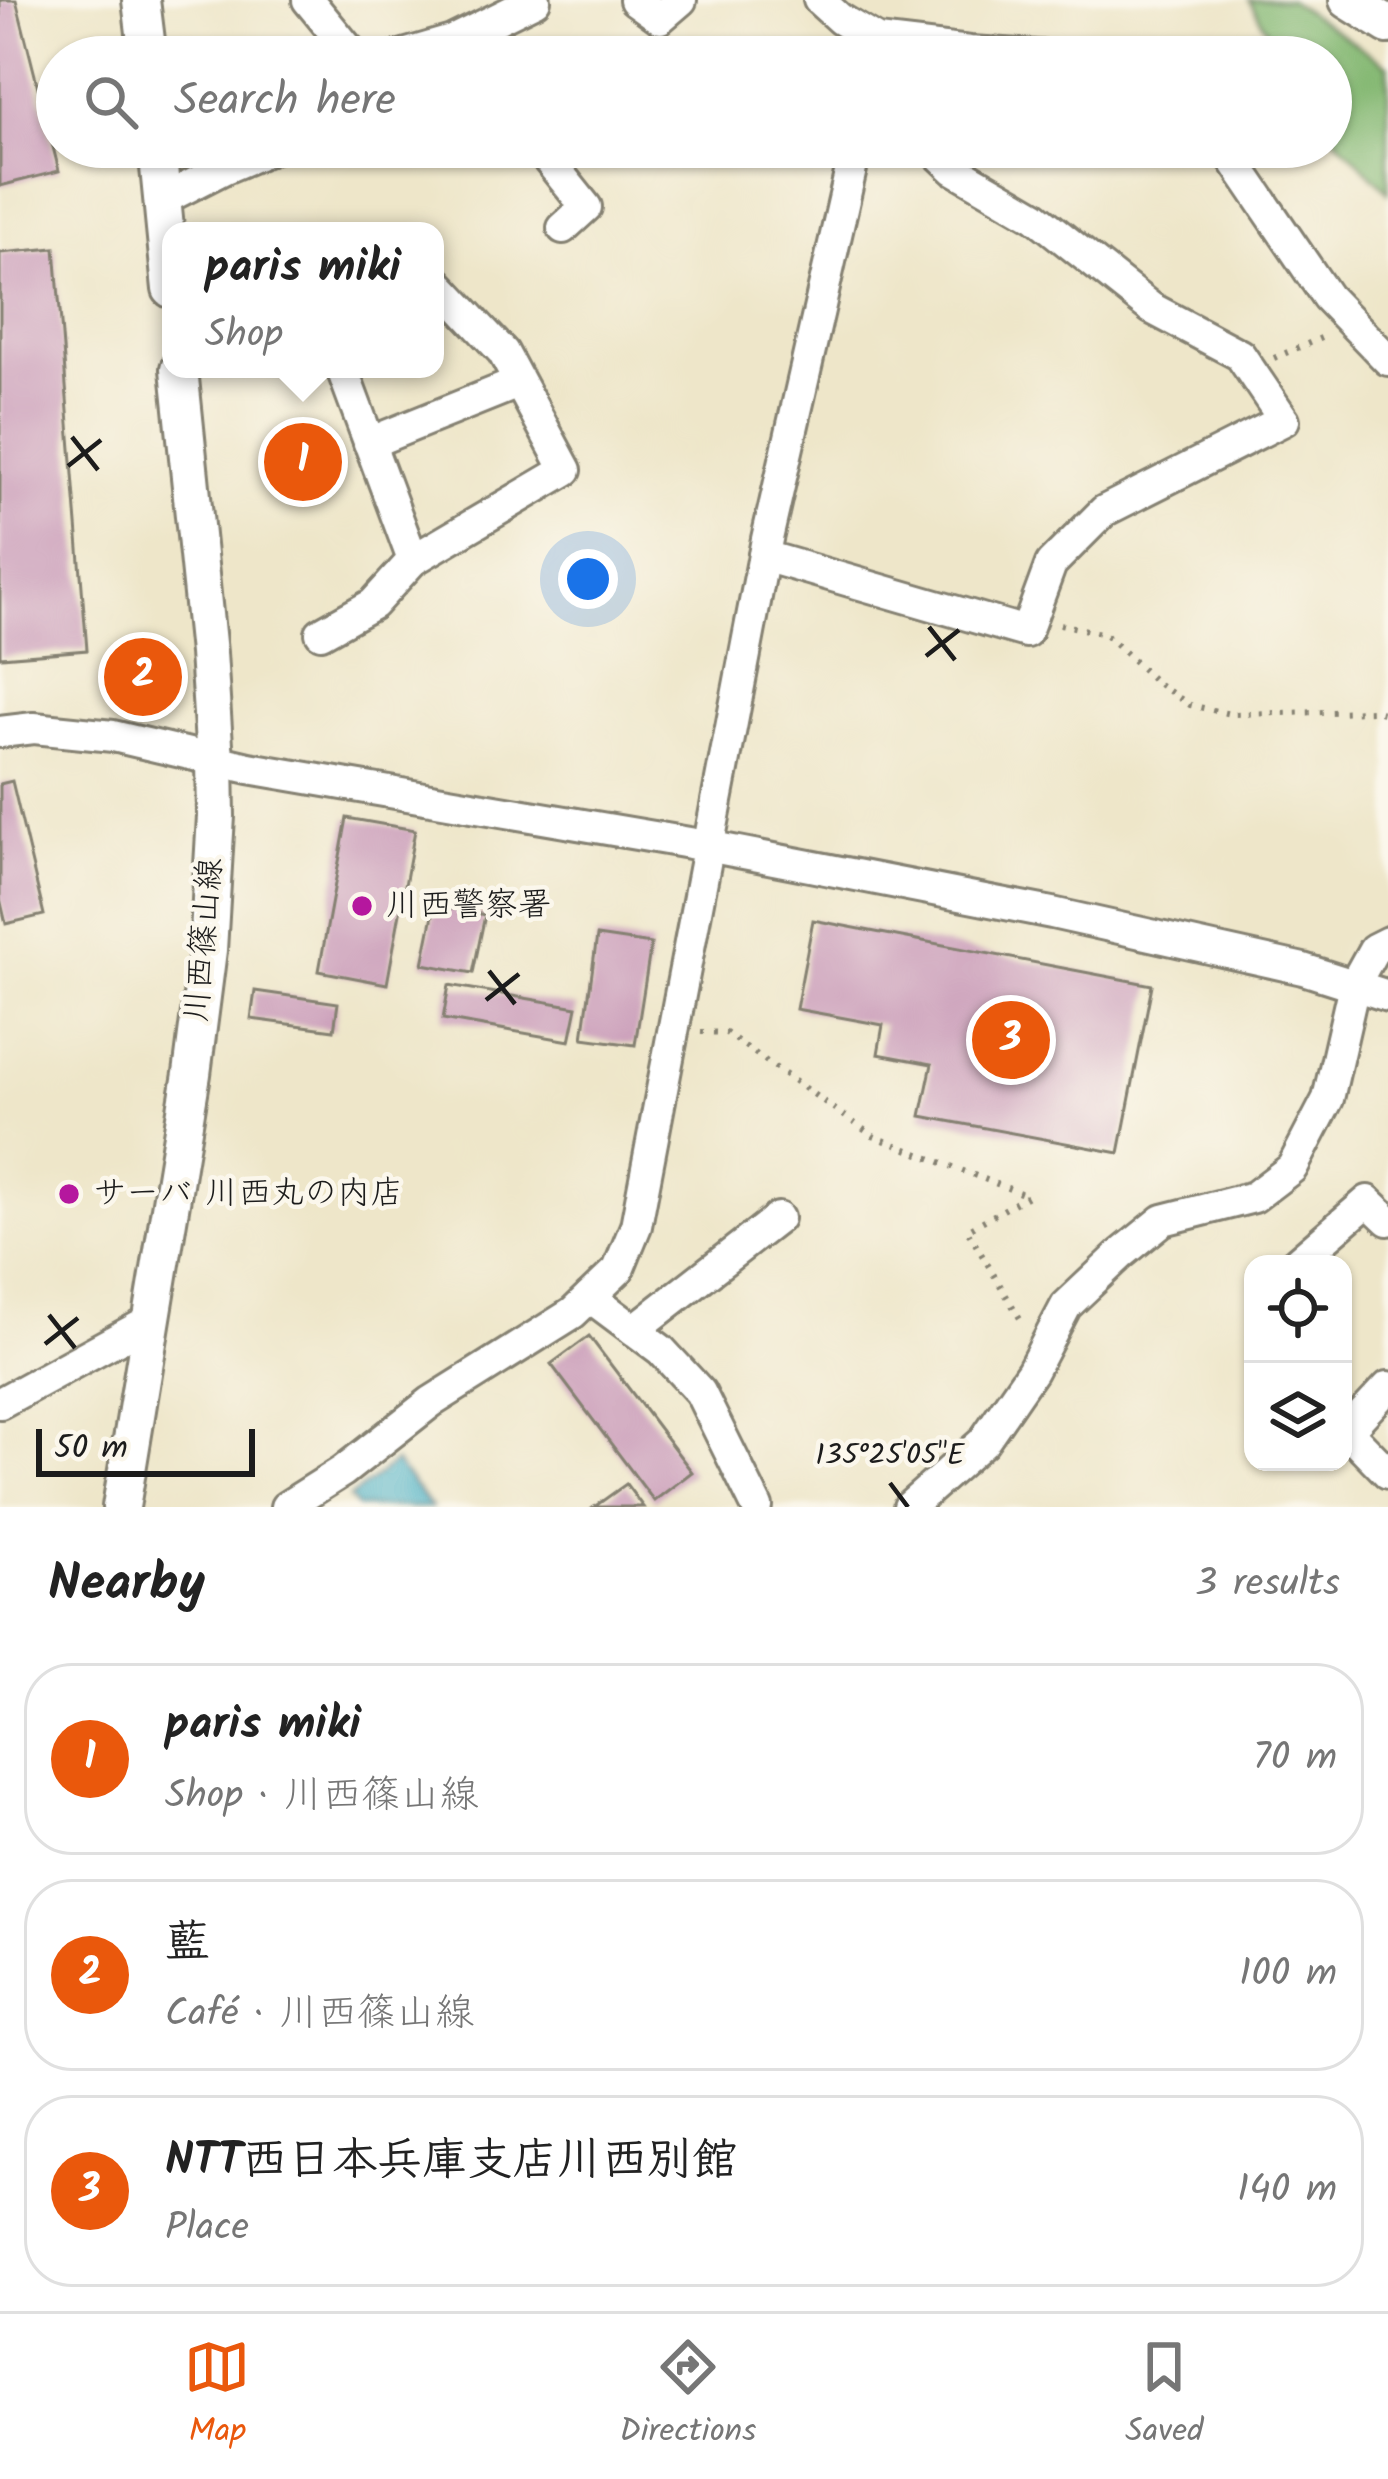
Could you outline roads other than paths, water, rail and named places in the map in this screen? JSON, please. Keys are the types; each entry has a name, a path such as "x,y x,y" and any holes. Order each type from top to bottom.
{"main road":[{"path":"142,0 146,36"},
{"path":"1348,0 1388,25"},
{"path":"159,168 164,222"},
{"name":"川西篠山線","path":"121,1507 192,1074 208,950 215,816 215,760 180,378"}],"street":[{"path":"308,0 338,36"},
{"path":"479,36 535,0"},
{"path":"634,0 660,18 681,0"},
{"path":"819,0 860,36"},
{"path":"162,200 225,168"},
{"path":"555,168 586,207 562,228"},
{"path":"286,1507 343,1471 431,1402 574,1313 618,1270 636,1226 764,556 851,168"},
{"path":"764,556 1026,632 1051,564 1104,511 1284,420 1240,356 1151,308 1035,216 953,168"},
{"path":"1240,168 1327,297 1388,360"},
{"path":"321,633 373,604 413,560 566,470 503,352 444,290"},
{"path":"345,378 413,560"},
{"path":"369,442 518,383"},
{"path":"0,732 34,728 113,736 272,772 707,847 1052,913 1303,969 1388,996"},
{"path":"909,1507 983,1442 1066,1306 1120,1254 1163,1220 1254,1198 1292,1168 1328,1099 1354,985 1374,949 1388,942"},
{"path":"1305,1255 1368,1201 1388,1220"},
{"path":"634,1330 778,1218"},
{"path":"590,1297 661,1351 700,1392 757,1507"},
{"path":"0,1403 154,1319"},
{"path":"1352,1422 1388,1387"},
{"path":"1352,1436 1388,1473"}],"water":[{"path":"395,1462 431,1507 357,1507 349,1498"}],"place":[{"name":"paris miki","path":"303,462"},
{"name":"藍","path":"143,677"},
{"name":"川西警察署","path":"362,906"},
{"name":"NTT西日本兵庫支店川西別館","path":"1011,1040"},
{"name":"サーバ 川西丸の内店","path":"69,1194"}]}
